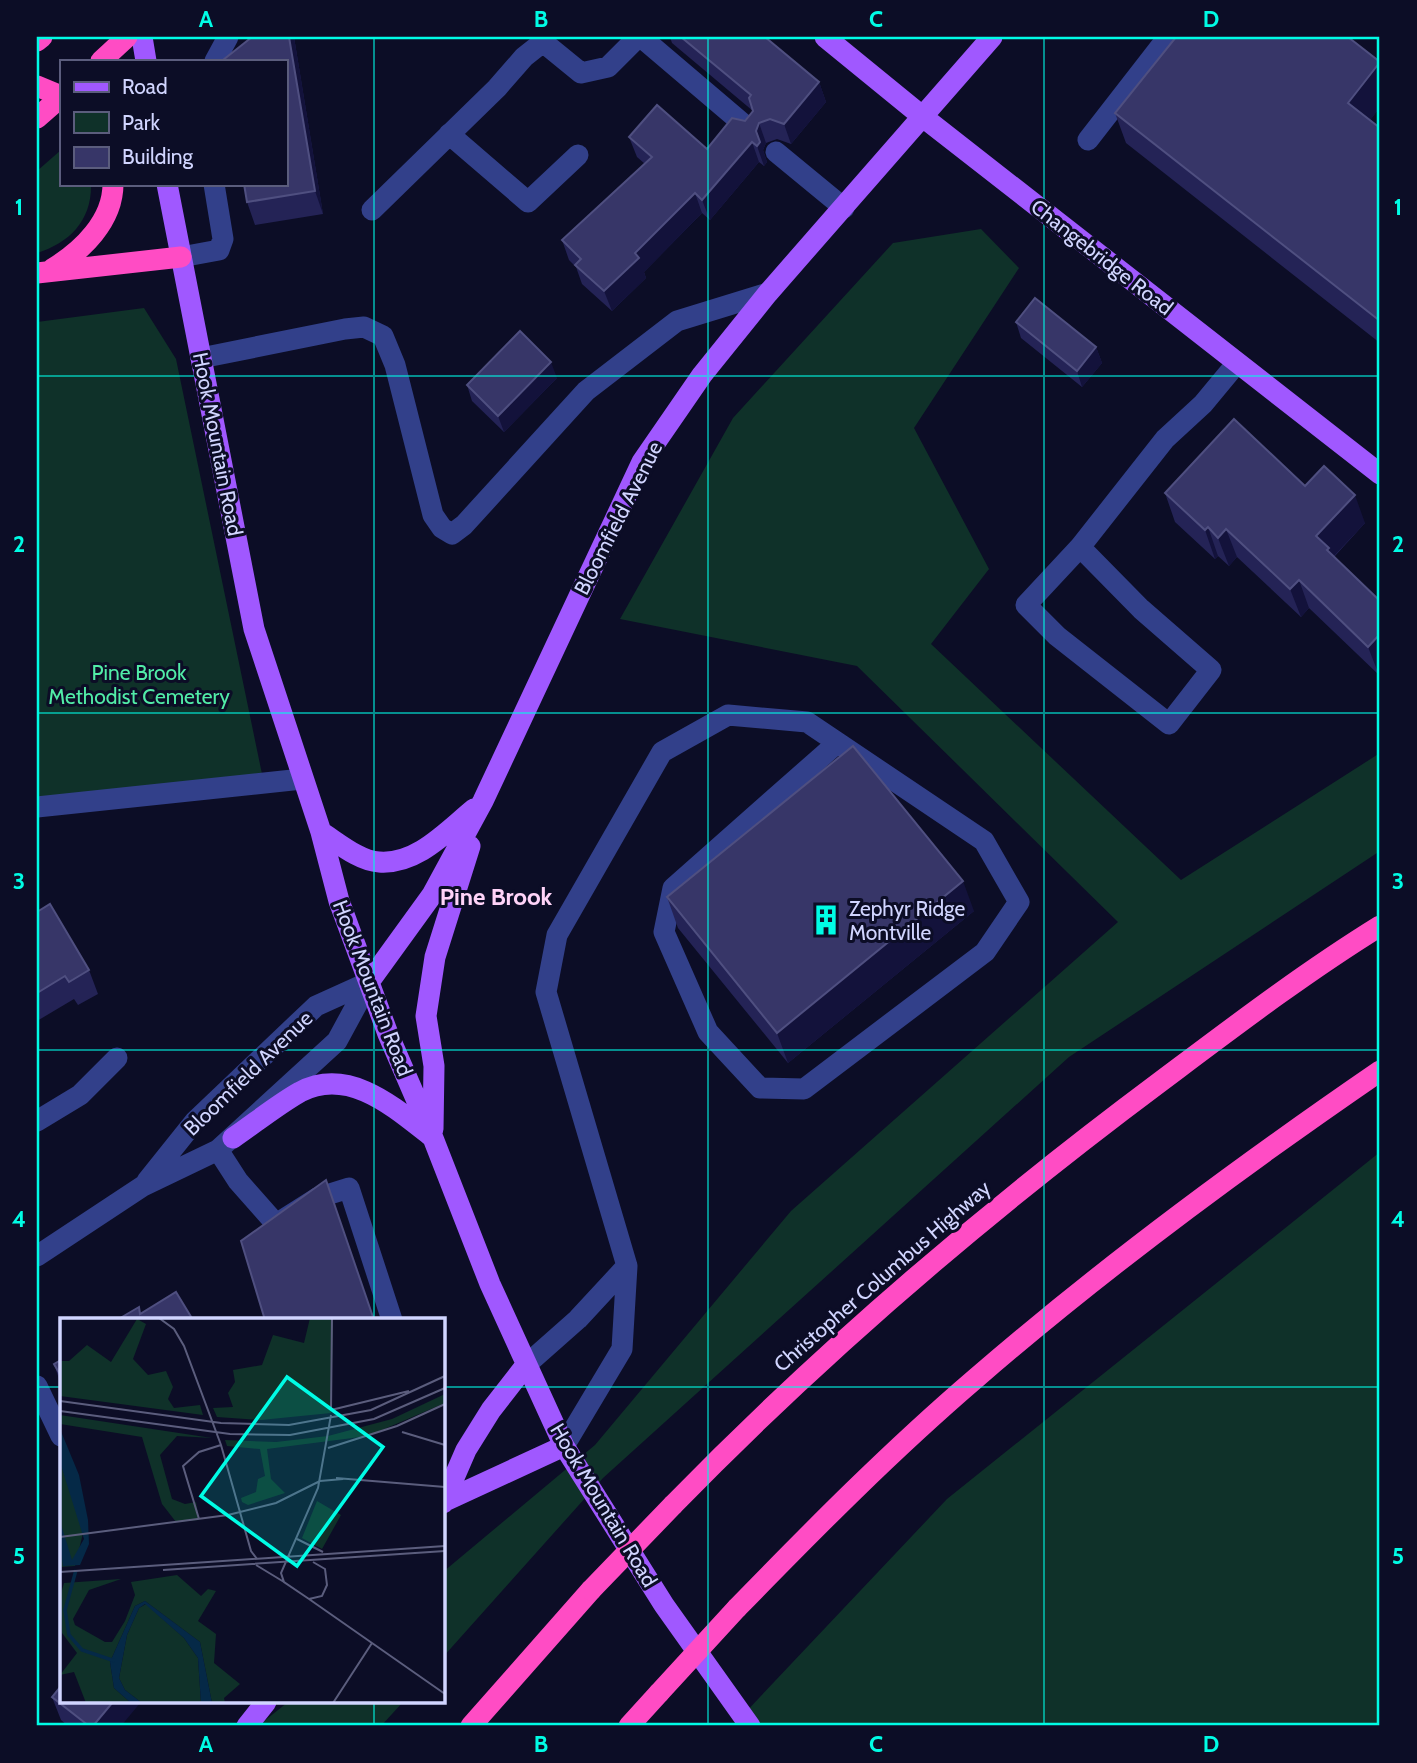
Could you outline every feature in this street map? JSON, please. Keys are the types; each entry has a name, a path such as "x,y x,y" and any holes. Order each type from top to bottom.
{"highway":[{"path":"37,41 42,37"},
{"path":"102,60 127,37"},
{"path":"37,86 60,97"},
{"path":"37,118 60,98"},
{"path":"43,272 67,260 97,230 107,212 113,186"},
{"path":"43,272 181,257"},
{"name":"Christopher Columbus Highway","path":"471,1726 591,1590 807,1372 986,1217 1270,1000 1380,926"},
{"path":"629,1726 737,1608 888,1458 973,1380 1060,1308 1242,1167 1380,1071"}],"main road":[{"path":"142,37 146,60"},
{"name":"Changebridge Road","path":"825,37 923,117 1380,474"},
{"name":"Bloomfield Avenue","path":"369,982 432,895 483,801 642,462 702,375 768,293 992,37"},
{"name":"Hook Mountain Road","path":"167,186 254,629 321,832 339,901 369,982 490,1284 564,1446 664,1605 750,1726"},
{"path":"321,832 378,862 402,860 425,849 483,801"},
{"path":"433,1138 434,1066 426,1016 427,1004 435,957 483,801"},
{"path":"225,1144 302,1091 322,1085 344,1084 383,1099 433,1138"},
{"path":"444,1502 466,1450 491,1410 526,1365"},
{"path":"444,1502 564,1446"},
{"path":"247,1726 264,1704"}],"street":[{"path":"216,60 228,37"},
{"path":"372,210 542,42 581,73 608,67 640,37 748,128"},
{"path":"1088,140 1168,37"},
{"path":"449,134 528,202 578,155"},
{"path":"776,152 844,208"},
{"path":"181,257 219,250 223,239 214,186"},
{"path":"201,358 345,329 364,327 383,336 395,365 433,515 442,528 452,534 464,525 586,391 667,328 677,321 768,293"},
{"path":"1080,547 1141,609 1211,670 1169,724 1057,636 1026,605 1080,547 1165,439 1203,404 1237,363"},
{"path":"564,1446 622,1349 626,1266 546,992 557,935 662,752 728,715 807,722 984,841 1019,902 985,952 804,1089 760,1088 708,1031 664,932 673,888 836,744"},
{"path":"37,807 302,779"},
{"name":"Bloomfield Avenue","path":"40,1247 143,1185 225,1144 337,1041 369,982"},
{"name":"Bloomfield Avenue","path":"143,1185 195,1121 316,1006 369,982"},
{"path":"37,1121 80,1095 117,1058"},
{"path":"225,1144 239,1181 276,1224 317,1198 349,1188 391,1318"},
{"path":"526,1365 578,1320 626,1266"},
{"path":"37,1386 60,1434"}],"green space":[{"path":"60,151 60,186 91,186 88,209 77,228 60,243 37,253 37,171"},
{"path":"981,229 1019,268 914,428 989,569 931,644 1181,880 1380,753 1380,851 1069,1057 603,1478 444,1656 444,1571 595,1445 791,1211 1118,922 857,666 620,619 733,418 893,243"},
{"name":"Pine Brook Methodist Cemetery","path":"144,308 176,359 262,774 37,798 37,322"},
{"path":"1380,1152 1380,1726 749,1726 742,1716 947,1499"},
{"path":"286,1704 401,1704 381,1726 258,1726"}],"building":[{"path":"252,37 289,37 315,191 247,202 244,186 287,186 287,60 223,60"},
{"path":"681,37 765,37 819,82 784,124 770,119 759,123 756,131 760,142 757,146 752,142 702,200 695,193 635,253 639,258 604,291 575,265 581,259 562,240 652,157 629,137 657,105 707,149 732,118 745,121 753,111 749,98 751,95"},
{"path":"1176,37 1348,37 1380,62 1348,103 1380,128 1380,321 1115,113"},
{"path":"1035,298 1096,347 1077,371 1016,322"},
{"path":"520,331 551,362 498,416 467,385"},
{"path":"1234,419 1305,486 1324,466 1355,495 1316,536 1380,601 1380,634 1368,647 1299,580 1290,589 1226,529 1218,538 1208,527 1205,530 1165,493"},
{"name":"Zephyr Ridge Montville","path":"853,746 963,881 777,1033 667,897"},
{"path":"50,904 89,970 69,982 65,976 37,993 37,912"},
{"path":"326,1180 373,1318 264,1318 241,1241"},
{"path":"176,1292 192,1318 120,1318 139,1307 140,1314"},
{"path":"60,1361 60,1374 54,1364"},
{"path":"60,1687 60,1703 52,1697"},
{"path":"61,1704 111,1704 93,1726 89,1726"}],"place":[{"name":"Zephyr Ridge Montville","path":"826,920"}],"district":[{"name":"Pine Brook","path":"496,896"}]}
